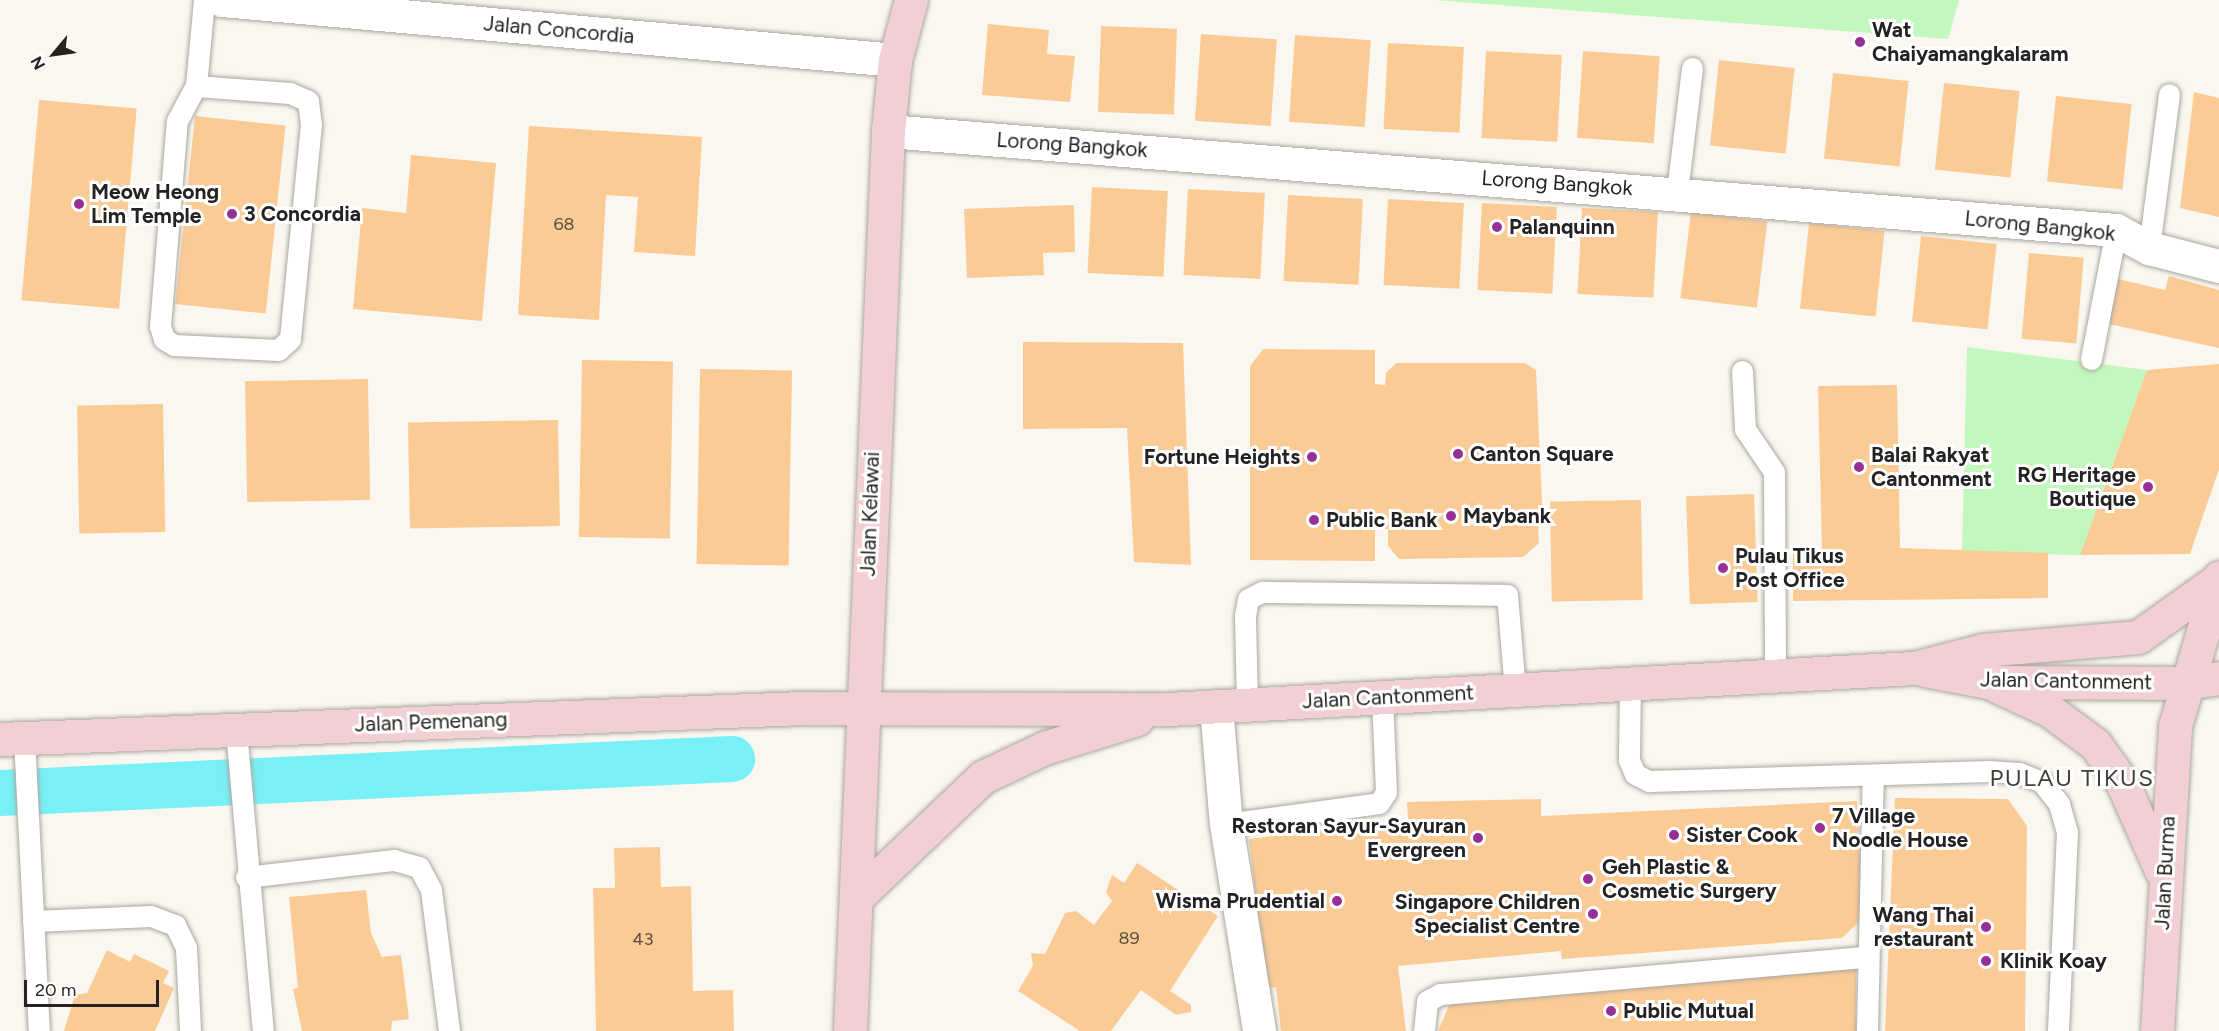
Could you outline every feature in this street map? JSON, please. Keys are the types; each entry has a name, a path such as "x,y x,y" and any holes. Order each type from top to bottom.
{"main road":[{"name":"Jalan Kelawai","path":"850,1031 860,894 862,710 888,131 895,60 911,0"},
{"name":"Jalan Cantonment","path":"862,710 1168,710 1914,668 1983,650 2138,637 2218,578"},
{"name":"Jalan Burma","path":"2157,1031 2164,877 2175,726 2184,683 2218,578"},
{"name":"Jalan Cantonment","path":"1914,668 1988,682 2184,683 2219,678"},
{"path":"1988,682 2049,710 2095,744 2122,782 2164,877"},
{"name":"Jalan Pemenang","path":"12,738 862,710"},
{"path":"860,894 982,777 1044,748 1168,710"}],"street":[{"name":"Jalan Concordia","path":"222,0 895,60"},
{"name":"Lorong Bangkok","path":"888,131 1677,192 2116,230 2149,248 2219,266"},
{"path":"1232,706 1226,824 1259,1031"}],"lane":[{"path":"196,86 290,93 308,101 311,124 290,339 278,350 186,346 164,339 160,316 177,121 196,86 204,0"},
{"path":"1677,192 1692,68"},
{"path":"2149,248 2169,94"},
{"path":"2091,359 2116,230"},
{"path":"1742,371 1745,429 1774,472 1775,676"},
{"path":"1232,706 1248,599 1262,592 1507,595 1515,690"},
{"path":"1630,684 1629,760 1635,774 1649,781 2019,773 2042,782 2059,804 2067,832 2058,1031"},
{"path":"1226,824 1378,803 1386,792 1382,698"},
{"path":"236,730 246,877 263,1031"},
{"path":"12,738 27,789 39,1031"},
{"path":"1867,1031 1873,775"},
{"path":"246,877 394,860 419,867 431,890 449,1031"},
{"path":"33,921 151,916 175,925 186,948 190,1031"},
{"path":"1424,1031 1426,1001 1440,994 1867,957"}],"green space":[{"path":"1435,0 1959,0 1948,39"},
{"path":"1967,347 2147,370 2080,555 1962,552"}],"building":[{"path":"988,24 1049,30 1047,54 1075,56 1070,102 982,95"},
{"path":"1101,26 1177,29 1174,115 1098,112"},
{"path":"1201,34 1277,39 1271,126 1195,121"},
{"path":"1295,35 1371,40 1365,127 1289,122"},
{"path":"1388,43 1464,47 1459,133 1383,129"},
{"path":"1486,51 1562,55 1557,142 1481,138"},
{"path":"1583,51 1660,56 1654,143 1577,138"},
{"path":"1719,60 1795,68 1786,153 1710,146"},
{"path":"1833,73 1909,81 1900,166 1824,159"},
{"path":"1944,83 2020,91 2010,177 1935,170"},
{"path":"2194,92 2219,98 2219,217 2180,208"},
{"path":"2056,96 2132,104 2123,189 2047,182"},
{"name":"Meow Heong Lim Temple","path":"39,100 137,109 119,309 21,300"},
{"name":"3 Concordia","path":"195,116 286,126 266,313 175,304"},
{"path":"529,126 702,137 695,256 634,252 638,197 606,195 599,320 518,315"},
{"path":"411,155 496,163 482,321 353,309 362,208 406,213"},
{"path":"1092,187 1168,191 1163,277 1087,273"},
{"path":"1188,189 1265,193 1260,279 1183,275"},
{"path":"1288,195 1363,199 1358,285 1283,281"},
{"path":"1388,199 1464,203 1459,289 1383,285"},
{"path":"1482,203 1557,207 1552,294 1477,290"},
{"path":"1074,205 1075,252 1043,253 1044,275 967,278 964,209"},
{"path":"1582,208 1658,212 1653,298 1577,294"},
{"path":"1691,212 1767,221 1757,308 1680,298"},
{"path":"1809,223 1885,231 1876,316 1800,309"},
{"path":"1921,236 1997,244 1988,329 1912,322"},
{"path":"2029,253 2084,258 2076,343 2022,339"},
{"path":"2169,276 2219,290 2219,348 2109,324 2118,279 2165,290"},
{"path":"1023,342 1183,343 1191,565 1134,562 1127,428 1023,429"},
{"path":"1263,349 1375,350 1375,384 1385,385 1386,373 1396,363 1525,363 1536,370 1543,523 1538,524 1539,543 1523,557 1399,559 1388,546 1388,529 1375,529 1375,561 1250,560 1250,366"},
{"path":"582,360 673,362 670,539 579,537"},
{"path":"2219,364 2219,469 2190,554 2080,555 2147,370"},
{"path":"700,369 792,371 789,566 697,564"},
{"path":"368,379 370,500 247,502 245,381"},
{"name":"Balai Rakyat Cantonment","path":"1897,385 1900,548 2048,553 2048,598 1793,601 1793,552 1822,552 1818,386"},
{"path":"163,404 165,532 79,533 77,406"},
{"path":"558,420 560,526 410,529 408,423"},
{"name":"Pulau Tikus Post Office","path":"1754,494 1758,602 1690,604 1686,496"},
{"path":"1641,500 1643,600 1552,602 1550,502"},
{"path":"1895,798 2008,799 2027,826 2025,1031 1885,1031"},
{"path":"1541,799 1541,816 1857,801 1863,918 1842,938 1562,959 1561,951 1398,966 1406,1031 1281,1031 1276,987 1266,988 1249,839 1408,820 1407,802"},
{"path":"660,847 661,887 691,886 693,991 733,990 734,1031 596,1031 593,888 615,888 614,848"},
{"path":"1137,863 1218,916 1170,991 1191,1005 1191,1012 1176,1015 1141,990 1111,1031 1080,1031 1018,991 1033,966 1031,953 1045,954 1065,913 1076,911 1094,925 1112,901 1106,892 1112,875 1124,883"},
{"path":"366,890 371,933 382,957 401,955 409,1019 392,1021 391,1031 302,1031 293,989 298,988 289,897"},
{"path":"107,950 130,962 134,954 169,971 163,983 174,988 155,1031 64,1031 75,995 87,993"},
{"path":"1856,967 1856,1031 1438,1031 1451,1001"}],"waterway":[{"path":"0,793 732,759"}],"place":[{"name":"Wat Chaiyamangkalaram","path":"1860,42"},
{"name":"Meow Heong Lim Temple","path":"79,204"},
{"name":"3 Concordia","path":"232,214"},
{"name":"Palanquinn","path":"1497,227"},
{"name":"Canton Square","path":"1458,454"},
{"name":"Fortune Heights","path":"1312,457"},
{"name":"Balai Rakyat Cantonment","path":"1859,467"},
{"name":"RG Heritage Boutique","path":"2148,487"},
{"name":"Maybank","path":"1451,516"},
{"name":"Public Bank","path":"1314,520"},
{"name":"Pulau Tikus Post Office","path":"1723,568"},
{"name":"7 Village Noodle House","path":"1820,828"},
{"name":"Sister Cook","path":"1674,835"},
{"name":"Restoran Sayur-Sayuran Evergreen","path":"1478,838"},
{"name":"Geh Plastic & Cosmetic Surgery","path":"1588,879"},
{"name":"Wisma Prudential","path":"1337,901"},
{"name":"Singapore Children Specialist Centre","path":"1593,914"},
{"name":"Wang Thai restaurant","path":"1986,927"},
{"name":"Klinik Koay","path":"1986,961"},
{"name":"Public Mutual","path":"1611,1011"}],"district":[{"name":"PULAU TIKUS","path":"2072,778"}]}
